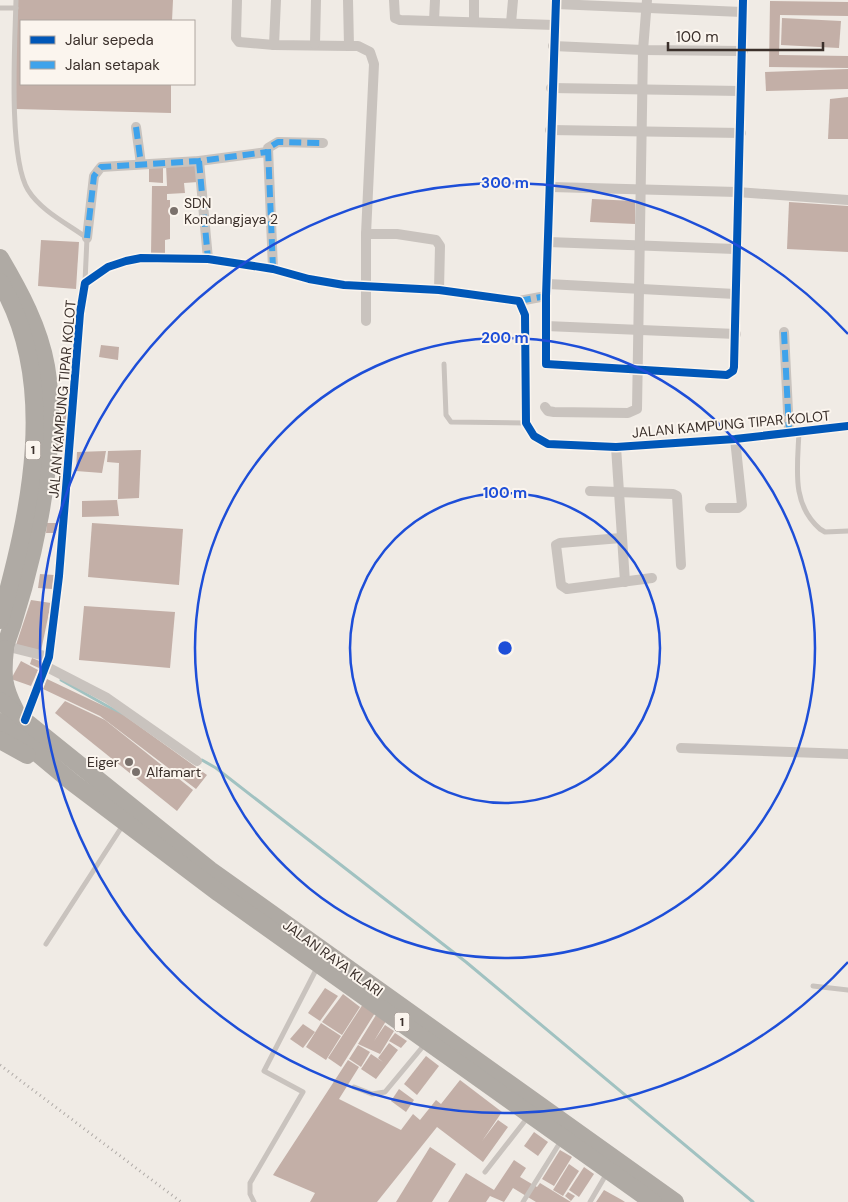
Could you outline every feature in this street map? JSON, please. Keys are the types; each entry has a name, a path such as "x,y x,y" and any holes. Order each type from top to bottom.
{"highway":[{"name":"1","path":"0,258 27,306 37,336 46,366 49,419 43,498 36,534 3,654"},
{"name":"1","path":"0,282 30,365 36,412 18,557 0,620"},
{"path":"3,654 2,673 6,693 21,718"},
{"name":"JALAN RAYA KLARI","path":"0,701 210,870 675,1202"},
{"name":"JALAN RAYA KLARI","path":"0,722 72,782 124,822 609,1170 649,1201"},
{"path":"0,740 72,782"}],"street":[{"path":"237,0 236,38 239,42 274,45 358,46 370,52 374,64 366,234 366,321"},
{"path":"274,45 276,0"},
{"path":"315,44 316,0"},
{"path":"348,0 349,46"},
{"path":"394,0 395,18 554,25"},
{"path":"434,21 435,0"},
{"path":"474,0 474,22"},
{"path":"511,23 512,0"},
{"path":"742,12 646,4 556,2 551,88 551,187 546,296 546,364 727,375 733,371 736,334 735,248 741,133 743,0"},
{"path":"545,408 548,411 554,412 633,412 637,409 640,188 644,132 646,4"},
{"path":"553,46 644,50 742,51"},
{"path":"551,88 741,91"},
{"path":"136,127 141,164"},
{"path":"550,130 741,133"},
{"path":"274,269 267,152 271,144 278,142 323,143"},
{"path":"87,238 96,171 107,165 199,161 267,152"},
{"path":"199,161 208,259"},
{"path":"551,187 737,192 848,200"},
{"path":"366,234 397,234 436,240 440,246 439,290"},
{"path":"548,242 639,247 735,248"},
{"name":"JALAN KAMPUNG TIPAR KOLOT","path":"21,718 48,662 60,576 80,313 85,283 108,268 134,260 208,259 274,269 309,280 344,285 439,290 519,301 546,296"},
{"path":"548,284 735,294"},
{"path":"519,301 525,315 526,423"},
{"path":"546,326 736,334"},
{"path":"784,332 794,431"},
{"name":"JALAN KAMPUNG TIPAR KOLOT","path":"526,423 534,436 548,444 616,447 735,439 848,426"},
{"path":"710,508 738,508 742,505 735,439"},
{"path":"616,447 625,582"},
{"path":"590,491 673,494 677,496 681,565"},
{"path":"621,538 560,543 555,549 563,588 652,578"},
{"path":"3,654 48,662 107,698 197,761"},
{"path":"681,748 848,754"}],"lane":[{"path":"16,0 15,110 21,173 28,190 37,201 87,238 85,283"},
{"path":"0,8 16,8"},
{"path":"444,364 446,415 451,422 526,423"},
{"path":"794,431 798,493 801,504 820,529 825,532 848,531"},
{"path":"46,944 124,822"},
{"path":"254,1202 250,1194 250,1183 303,1092 264,1071 320,964"},
{"path":"813,986 848,990"},
{"path":"354,1087 372,1094 385,1092 428,1041"},
{"path":"485,1172 530,1114"},
{"path":"523,1202 563,1138"},
{"path":"590,1202 609,1170"}],"building":[{"path":"16,0 173,0 172,20 20,20 20,85 171,85 171,113 16,109"},
{"path":"770,1 848,2 848,16 780,15 779,55 848,56 848,68 769,67"},
{"path":"782,18 841,21 839,48 781,45"},
{"path":"848,69 848,89 766,91 765,72"},
{"path":"848,97 848,139 828,139 830,99"},
{"path":"197,164 198,182 184,183 185,193 167,194 167,200 170,200 170,239 165,240 165,256 151,255 152,186 167,186 166,165"},
{"path":"149,168 163,168 163,183 149,182"},
{"path":"592,199 635,201 635,224 590,222"},
{"path":"789,202 848,206 848,252 787,249"},
{"path":"41,240 79,242 76,289 38,286"},
{"path":"101,345 119,347 118,360 99,357"},
{"path":"61,413 68,414 66,430 59,430"},
{"path":"58,433 65,433 63,451 56,451"},
{"path":"141,450 139,498 118,499 119,463 107,462 108,451"},
{"path":"106,451 102,473 76,471 77,452"},
{"path":"117,500 119,516 82,517 82,501"},
{"path":"47,523 57,523 56,533 46,533"},
{"path":"92,523 183,529 179,585 88,577"},
{"path":"40,574 54,575 52,589 38,588"},
{"path":"31,600 51,603 41,651 16,645"},
{"path":"84,606 175,612 170,668 79,660"},
{"path":"32,658 42,662 39,668 30,664"},
{"path":"21,661 38,670 31,686 11,679"},
{"path":"47,679 125,716 207,775 196,789 100,716 43,689"},
{"path":"65,701 105,720 193,790 177,811 55,713"},
{"path":"325,988 338,996 320,1021 308,1013"},
{"path":"343,994 360,1007 342,1035 322,1022"},
{"path":"363,1004 375,1013 341,1067 328,1058"},
{"path":"376,1015 386,1021 374,1041 385,1025 394,1031 380,1054 358,1044"},
{"path":"321,1023 341,1036 326,1060 306,1047"},
{"path":"303,1024 315,1032 303,1048 290,1039"},
{"path":"395,1033 407,1041 401,1048 389,1041"},
{"path":"389,1043 398,1050 376,1079 361,1069 371,1054 383,1062 378,1058"},
{"path":"358,1045 370,1052 361,1067 349,1059"},
{"path":"426,1056 439,1066 417,1095 404,1084"},
{"path":"348,1060 359,1067 339,1099 401,1130 413,1114 420,1120 436,1100 441,1104 460,1080 502,1112 482,1141 498,1120 508,1127 483,1162 437,1127 377,1202 310,1202 315,1193 273,1175"},
{"path":"399,1089 414,1100 406,1112 391,1101"},
{"path":"534,1132 548,1142 538,1156 524,1146"},
{"path":"430,1147 456,1164 432,1202 396,1202"},
{"path":"560,1150 572,1157 554,1186 542,1179"},
{"path":"514,1160 526,1168 520,1177 537,1187 540,1183 571,1202 536,1202 513,1188 504,1202 490,1196 486,1202 448,1202 466,1173 494,1190"},
{"path":"569,1164 579,1171 563,1196 553,1190"},
{"path":"584,1167 594,1174 579,1197 569,1190"},
{"path":"604,1190 622,1200 625,1202 596,1202"},
{"path":"568,1192 575,1196 571,1201 565,1196"}],"waterway":[{"path":"61,680 123,715"},
{"path":"202,760 216,768 466,962 753,1202"}],"railway":[{"path":"0,1065 181,1202"}],"marked path":[{"path":"136,127 141,164"},
{"path":"273,269 268,148 278,142 323,143"},
{"path":"87,238 94,176 101,167 199,161 267,152"},
{"path":"199,161 208,259"},
{"path":"519,301 546,296"},
{"path":"784,332 789,431"}],"cycle path":[{"path":"556,0 546,296 546,364 727,375 733,371 734,367 743,0"},
{"path":"25,720 49,657 59,576 80,313 85,283 108,267 141,258 208,259 273,269 309,279 344,285 439,290 519,301 525,315 526,423 534,436 548,444 616,447 735,439 848,426"}],"place":[{"name":"SDN Kondangjaya 2","path":"174,211"},
{"name":"Eiger","path":"129,762"},
{"name":"Alfamart","path":"136,772"}]}
